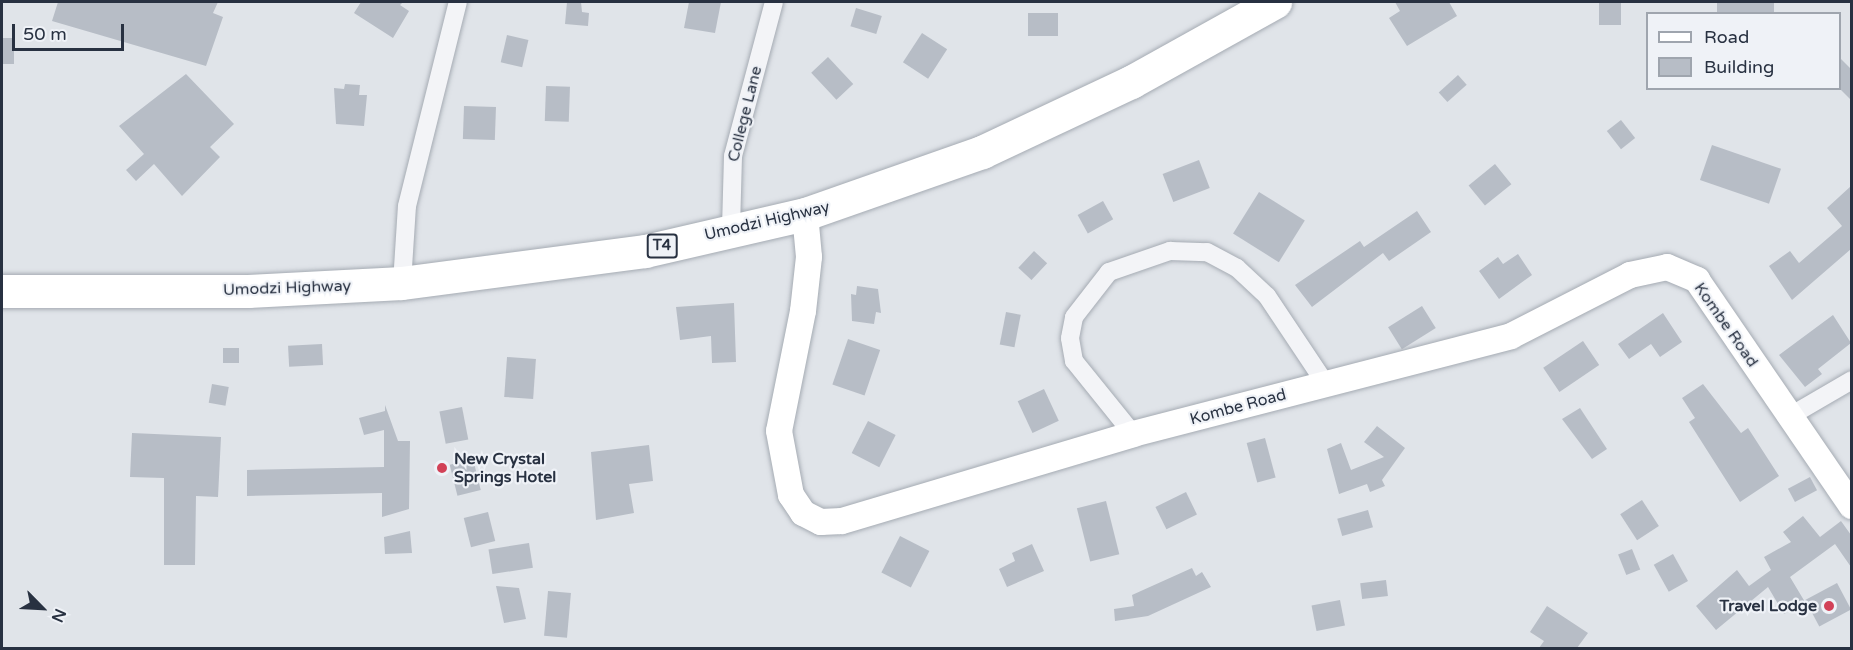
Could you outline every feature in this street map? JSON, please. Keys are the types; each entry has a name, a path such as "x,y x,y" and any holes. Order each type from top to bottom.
{"highway":[{"name":"Umodzi Highway","path":"2,291 248,291 402,283 645,251 730,228 805,214 982,152 1131,81 1275,2"}],"street":[{"path":"402,283 407,206 458,2"},
{"name":"College Lane","path":"730,228 733,156 774,2"},
{"name":"Kombe Road","path":"805,214 807,279 779,431 791,495 803,513 821,522 842,521 1133,435 1510,336 1630,275 1667,267 1697,280 1792,415 1851,506"},
{"path":"1133,435 1074,361 1070,338 1074,317 1109,272 1170,251 1207,252 1237,268 1267,297 1325,384"},
{"path":"1792,415 1851,380"}],"building":[{"path":"58,2 218,2 213,13 223,17 206,66 52,21"},
{"path":"361,2 403,2 400,5 409,11 393,38 354,13"},
{"path":"567,2 581,2 582,12 589,13 588,26 565,24"},
{"path":"689,2 721,2 715,33 684,28"},
{"path":"1395,2 1449,2 1457,16 1407,46 1389,18 1400,11"},
{"path":"1599,2 1621,2 1621,25 1599,25"},
{"path":"1717,2 1774,2 1774,12 1717,12"},
{"path":"856,8 882,16 876,34 850,26"},
{"path":"1028,13 1058,13 1058,36 1028,36"},
{"path":"922,33 947,49 928,79 903,62"},
{"path":"507,35 528,40 522,67 501,62"},
{"path":"2,38 14,38 14,64 2,64"},
{"path":"828,57 853,84 836,100 811,73"},
{"path":"1841,59 1851,69 1851,100 1841,90"},
{"path":"186,74 234,124 210,147 220,157 182,196 154,164 136,181 126,170 144,154 119,126"},
{"path":"1458,75 1467,85 1447,102 1439,92"},
{"path":"345,84 360,85 359,95 367,95 364,126 336,124 334,88 344,89"},
{"path":"546,86 570,87 569,122 545,121"},
{"path":"464,106 496,107 495,140 463,139"},
{"path":"1621,120 1635,138 1621,149 1607,131"},
{"path":"1712,145 1781,169 1769,204 1700,180"},
{"path":"1199,160 1210,188 1173,202 1163,174"},
{"path":"1495,164 1511,184 1485,206 1469,185"},
{"path":"1851,186 1851,249 1792,300 1769,266 1790,251 1799,263 1842,226 1827,208"},
{"path":"1259,192 1305,221 1279,262 1233,234"},
{"path":"1103,201 1113,219 1088,233 1078,215"},
{"path":"1417,211 1431,232 1389,261 1383,253 1312,307 1295,285 1360,241 1364,247"},
{"path":"1034,251 1047,263 1031,280 1018,268"},
{"path":"1518,254 1532,275 1499,299 1479,271 1498,257 1503,264"},
{"path":"857,286 878,289 881,313 876,312 874,324 852,321 851,294 856,295"},
{"path":"734,303 736,362 712,363 711,336 680,340 676,307"},
{"path":"1422,306 1436,328 1402,349 1388,327"},
{"path":"1006,312 1021,315 1014,347 1000,344"},
{"path":"1663,313 1682,342 1660,357 1651,344 1629,359 1618,344"},
{"path":"1833,315 1851,343 1818,369 1822,374 1805,387 1779,355"},
{"path":"848,339 880,350 865,395 832,384"},
{"path":"1583,341 1599,365 1559,392 1543,368"},
{"path":"322,344 323,365 289,367 288,346"},
{"path":"223,348 239,348 239,363 223,363"},
{"path":"507,357 536,359 533,399 504,397"},
{"path":"212,384 229,387 225,406 209,403"},
{"path":"1703,384 1741,433 1748,428 1779,476 1740,502 1689,422 1695,418 1682,398"},
{"path":"1044,389 1059,421 1033,433 1018,401"},
{"path":"385,405 398,441 410,441 409,509 382,517 382,493 247,496 247,470 384,467 384,430 364,435 359,418 385,411"},
{"path":"462,407 468,439 446,444 439,411"},
{"path":"1580,408 1607,449 1592,459 1562,419"},
{"path":"868,421 896,435 879,467 852,453"},
{"path":"1377,426 1405,448 1382,480 1385,486 1370,492 1367,484 1339,494 1327,449 1341,443 1351,470 1384,457 1364,442"},
{"path":"132,433 221,437 218,497 196,496 195,565 164,565 164,478 130,477"},
{"path":"1265,438 1276,478 1257,483 1247,443"},
{"path":"649,445 653,481 629,484 634,513 596,520 591,452"},
{"path":"473,459 481,490 457,496 450,465"},
{"path":"1810,477 1817,490 1795,502 1788,489"},
{"path":"1186,492 1197,514 1166,529 1155,507"},
{"path":"1642,500 1659,526 1637,540 1620,514"},
{"path":"1106,501 1119,554 1090,562 1077,508"},
{"path":"1368,510 1373,527 1342,536 1337,519"},
{"path":"488,512 495,541 471,547 464,518"},
{"path":"1803,516 1820,537 1841,521 1851,535 1851,567 1835,544 1790,577 1805,602 1784,614 1768,587 1716,630 1696,606 1737,570 1749,586 1771,570 1764,557 1791,542 1783,532"},
{"path":"410,531 412,553 385,554 384,537"},
{"path":"900,536 929,551 911,588 881,573"},
{"path":"529,543 533,568 492,574 489,549"},
{"path":"1032,544 1044,571 1007,587 999,569 1015,561 1012,553"},
{"path":"1632,549 1640,569 1626,575 1618,555"},
{"path":"1673,554 1688,581 1669,592 1654,565"},
{"path":"1192,568 1196,576 1202,572 1211,587 1148,616 1115,621 1114,609 1134,606 1132,595"},
{"path":"1386,580 1388,596 1362,599 1360,583"},
{"path":"1837,583 1851,609 1819,626 1805,600"},
{"path":"496,586 519,588 526,619 504,623"},
{"path":"548,591 571,593 567,638 544,636"},
{"path":"1340,600 1345,626 1316,631 1312,606"},
{"path":"1547,606 1588,633 1577,648 1539,648 1544,641 1530,632"}],"place":[{"name":"New Crystal Springs Hotel","path":"442,468"},
{"name":"Travel Lodge","path":"1829,606"}]}
